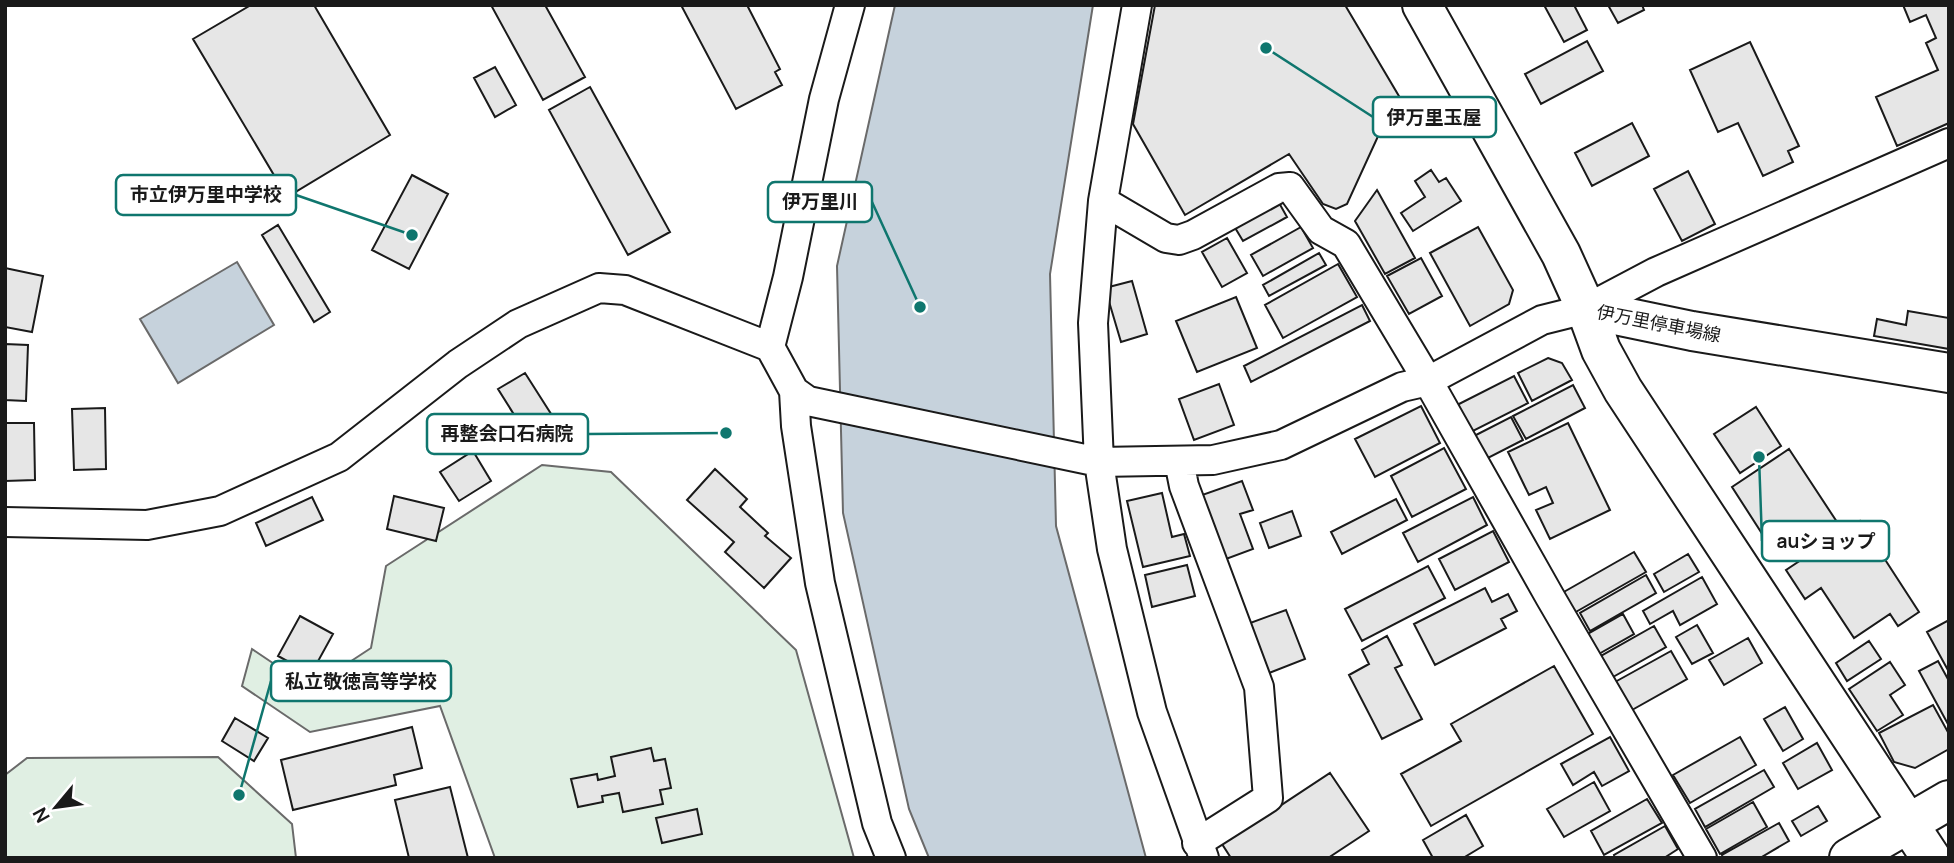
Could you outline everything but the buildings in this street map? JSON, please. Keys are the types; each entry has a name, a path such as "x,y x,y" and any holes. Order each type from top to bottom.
{"street":[{"path":"770,347 788,277 824,99 850,5"},
{"path":"1137,5 1103,201 1093,323 1089,460 1152,712 1201,850 1268,798 1259,687 1184,486 1179,461"},
{"name":"伊万里停車場線","path":"1427,8 1561,254 1586,309 1692,331 1949,373"},
{"path":"801,396 1089,460 1213,460 1281,445 1402,387 1428,382 1542,320 1586,309 1656,272 1949,142"},
{"path":"1103,201 1166,238 1179,240 1279,188 1290,187 1321,230 1346,244 1702,858"},
{"path":"5,522 147,525 220,511 339,457 458,364 508,331 598,288 625,290 770,347 801,396 796,426 820,583 877,823 891,858"},
{"path":"1586,309 1601,350 1623,390 1931,858"},
{"path":"1849,858 1949,800"}],"green space":[{"path":"542,465 611,472 796,650 854,858 495,858 440,706 310,732 242,686 252,649 310,688 371,648 386,566"},
{"path":"218,757 292,824 296,858 5,858 5,775 27,758"}],"shaded area":[{"path":"895,5 1093,5 1050,274 1056,526 1146,858 929,858 909,809 843,513 837,266"},
{"path":"237,262 274,325 178,383 140,319"}],"place":[{"name":"伊万里玉屋","path":"1266,48"},
{"name":"市立伊万里中学校","path":"412,235"},
{"name":"伊万里川","path":"920,307"},
{"name":"再整会口石病院","path":"726,433"},
{"name":"auショップ","path":"1759,457"},
{"name":"私立敬徳高等学校","path":"239,795"}]}
